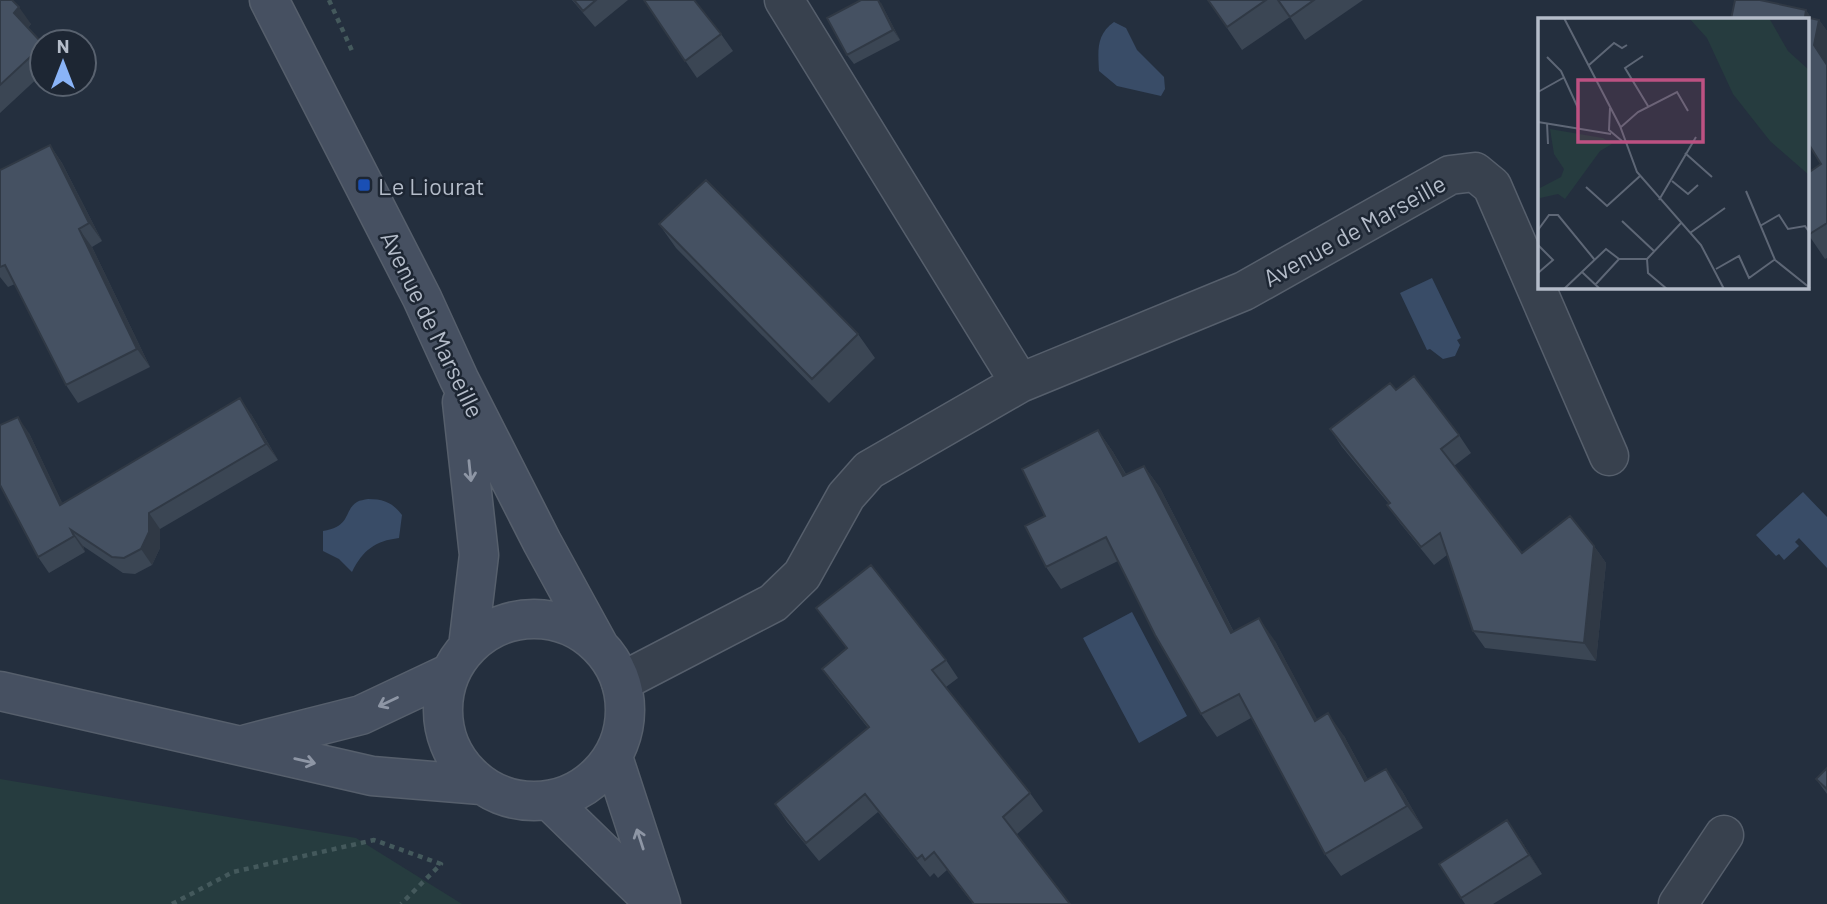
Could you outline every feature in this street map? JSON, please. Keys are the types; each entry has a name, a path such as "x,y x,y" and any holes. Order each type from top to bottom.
{"street":[{"name":"Avenue de Marseille","path":"269,0 422,298 459,379 542,542 599,646"},
{"path":"784,0 1020,383"},
{"name":"Avenue de Marseille","path":"621,682 773,603 802,575 846,496 869,470 1020,383 1244,291 1450,175 1475,172 1492,186 1609,456"},
{"path":"459,379 479,555 459,660 442,704 445,735 459,763 481,785"},
{"path":"0,691 238,746 372,776 481,785 514,800 550,801 575,792 597,777 613,757 626,721 626,701 613,663 599,646 576,629 548,620 519,620 491,629 459,660 360,715 238,746"},
{"path":"613,757 659,904"},
{"path":"550,801 659,904"},
{"path":"1678,904 1724,835"}],"path":[{"path":"172,904 233,872 374,840 441,864 401,904"}],"green space":[{"path":"0,779 356,838 462,904 0,904"}],"water":[{"path":"1114,22 1126,28 1137,50 1164,77 1165,89 1161,96 1117,86 1099,71 1101,38"},
{"path":"1432,278 1461,338 1457,340 1460,345 1455,356 1443,359 1430,349 1427,350 1400,293"},
{"path":"1803,492 1827,517 1827,568 1799,538 1795,542 1799,546 1784,560 1779,554 1776,556 1756,535"},
{"path":"368,499 388,503 402,515 399,538 376,544 361,558 352,572 339,559 323,551 323,531 339,526 358,501"},
{"path":"1132,612 1187,716 1139,743 1083,638"}],"building":[{"path":"0,0 12,0 19,7 14,13 28,28 28,59 0,85"},
{"path":"574,0 596,0 583,11"},
{"path":"644,0 694,0 721,34 685,61"},
{"path":"861,0 878,0 893,30 847,55 827,18"},
{"path":"1208,0 1266,0 1227,27"},
{"path":"1278,0 1314,0 1290,17"},
{"path":"1735,0 1760,0 1806,10 1805,17 1810,18 1731,18"},
{"path":"1810,18 1819,20 1814,45 1827,65 1827,223 1810,234 1810,172 1821,164 1810,146"},
{"path":"50,145 89,223 79,229 137,349 66,385 5,265 0,267 0,170"},
{"path":"706,180 858,334 812,379 659,224"},
{"path":"1414,376 1459,435 1441,449 1522,553 1570,516 1594,546 1584,643 1473,631 1440,533 1421,547 1387,505 1390,503 1330,429 1390,383 1396,390"},
{"path":"240,398 266,444 149,513 149,532 141,549 124,558 112,557 71,530 74,536 38,557 0,485 0,425 18,417 60,505"},
{"path":"1098,430 1123,476 1144,466 1231,633 1259,618 1315,721 1328,713 1365,781 1386,769 1407,806 1325,854 1239,694 1201,714 1155,635 1106,537 1046,567 1025,526 1045,516 1022,469"},
{"path":"871,565 946,660 932,670 1030,793 1003,817 1070,904 974,904 934,852 925,860 922,855 917,859 865,794 806,843 775,804 869,727 822,669 847,648 816,608"},
{"path":"1827,768 1827,789 1816,779"},
{"path":"1507,820 1529,855 1461,898 1439,864"}],"place":[{"name":"Le Liourat","path":"364,185"}]}
